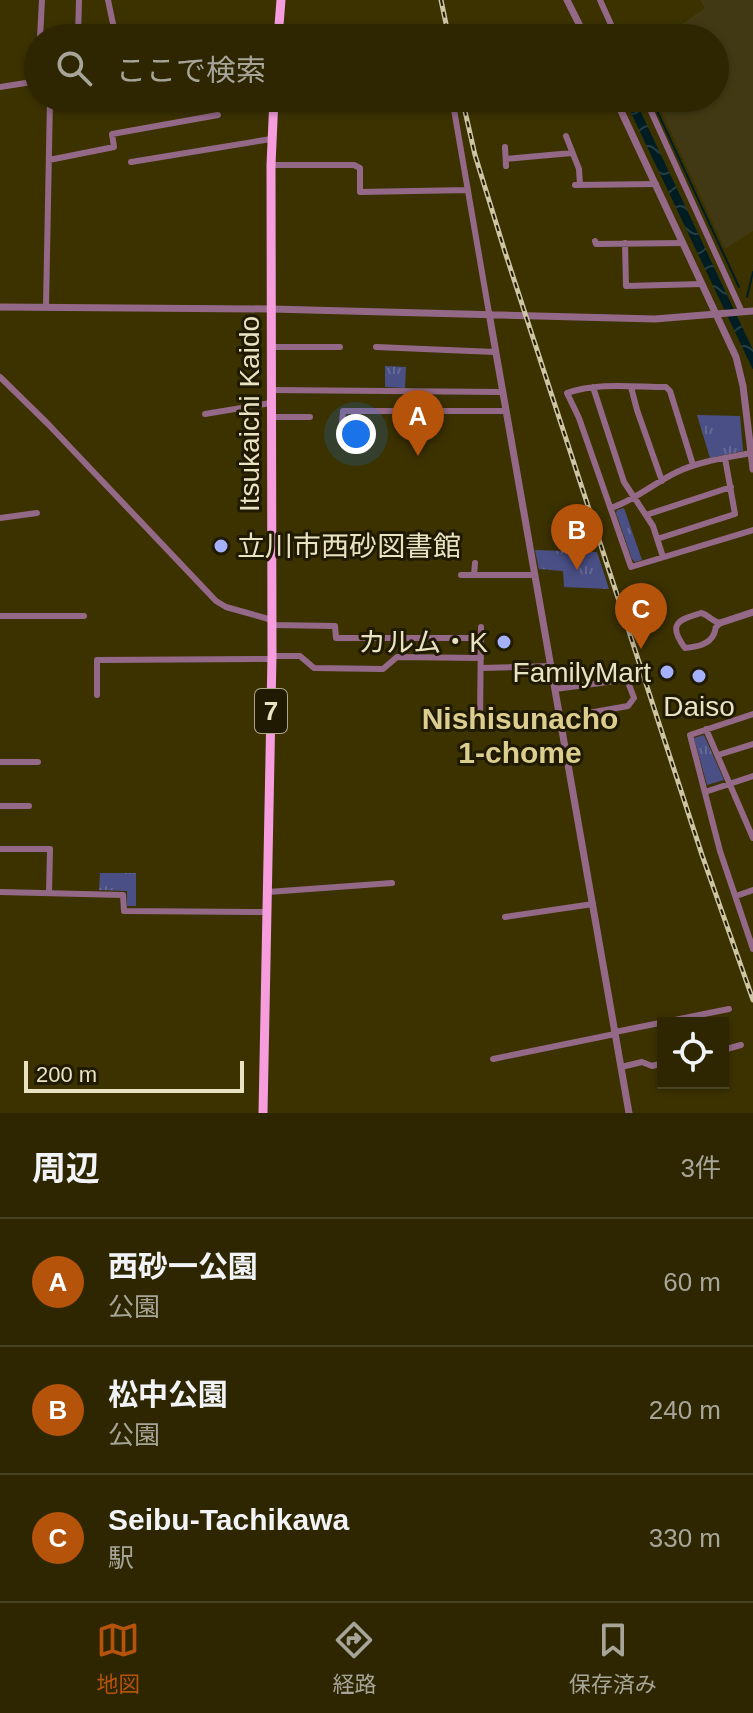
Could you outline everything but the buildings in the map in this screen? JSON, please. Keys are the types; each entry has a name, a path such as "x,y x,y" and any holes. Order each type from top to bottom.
{"main road":[{"path":"279,24 281,0"},
{"name":"Itsukaichi Kaido","path":"263,1113 272,658 273,112"}],"street":[{"path":"41,24 42,0"},
{"path":"78,24 79,0"},
{"path":"108,0 113,24"},
{"path":"567,0 579,24"},
{"path":"600,0 611,24"},
{"path":"0,87 24,83"},
{"path":"46,307 50,112"},
{"path":"454,112 629,1113"},
{"path":"622,112 702,284 721,314 750,405 753,469"},
{"path":"651,112 740,313"},
{"path":"49,160 114,147 112,134 218,115"},
{"path":"566,136 579,169 578,185 656,184"},
{"path":"131,162 271,139"},
{"path":"505,147 506,162 572,153"},
{"path":"271,165 354,165 360,168 360,192 468,190"},
{"path":"595,241 596,244 683,243"},
{"path":"625,243 626,286 702,284"},
{"path":"0,307 271,309 655,319 753,311"},
{"path":"271,347 340,347"},
{"path":"381,349 442,354 495,352"},
{"path":"0,377 216,601 226,607 272,622 335,626 336,638 482,638"},
{"path":"593,387 624,482 653,526 663,557"},
{"path":"693,465 666,387 593,387 567,393 579,418 631,567 753,530"},
{"path":"631,387 662,481"},
{"path":"271,390 502,392"},
{"path":"205,414 271,403"},
{"path":"342,422 343,411 506,411"},
{"path":"271,417 310,417"},
{"path":"611,508 693,465 751,453"},
{"path":"657,539 735,514 725,458"},
{"path":"646,515 731,487"},
{"path":"0,518 37,513"},
{"path":"474,575 475,563"},
{"path":"461,575 535,575"},
{"path":"716,624 753,612"},
{"path":"701,613 716,624 707,643 689,648 682,645 676,628 680,620 701,613"},
{"path":"0,616 84,616"},
{"path":"480,721 481,627"},
{"path":"97,695 97,660 300,656 314,668 383,669 397,657 481,658"},
{"path":"481,668 551,666"},
{"path":"555,689 623,680 628,682 634,698 628,706 560,718"},
{"path":"753,714 690,735 720,851 753,949"},
{"path":"706,729 753,838"},
{"path":"718,755 753,744"},
{"path":"0,762 38,762"},
{"path":"705,792 753,776"},
{"path":"0,806 29,806"},
{"path":"742,813 753,809"},
{"path":"0,849 50,849 49,893"},
{"path":"268,892 392,883"},
{"path":"736,896 753,890"},
{"path":"0,892 123,895 124,911 268,912"},
{"path":"505,917 593,904"},
{"path":"493,1059 725,1012"},
{"path":"729,1048 741,1045"},
{"path":"621,1067 642,1062 657,1065"}],"shaded area":[{"path":"700,0 753,0 753,231 725,249 661,112 729,112 729,24 682,24 705,8"}],"green space":[{"path":"385,366 406,367 405,388 385,387"},
{"path":"697,415 740,416 743,451 710,458"},
{"path":"624,508 642,560 635,562 616,513"},
{"path":"535,550 597,552 609,589 564,587 563,571 539,569"},
{"path":"704,735 724,780 707,785 694,738"},
{"path":"100,873 136,873 136,906 127,906 127,891 99,890"}],"water":[{"path":"631,112 641,112 753,350 753,370"}],"waterway":[{"path":"658,112 739,287"},
{"path":"747,297 753,272"}],"railway":[{"path":"441,0 446,24"},
{"path":"465,112 505,252 702,855 753,1000"}],"place":[{"name":"西砂一公園","path":"418,456"},
{"name":"立川市西砂図書館","path":"221,546"},
{"name":"松中公園","path":"577,570"},
{"name":"カルム・K","path":"504,642"},
{"name":"Seibu-Tachikawa","path":"641,649"},
{"name":"FamilyMart","path":"667,672"},
{"name":"Daiso","path":"699,676"}],"district":[{"name":"Nishisunacho 1-chome","path":"520,736"}]}
